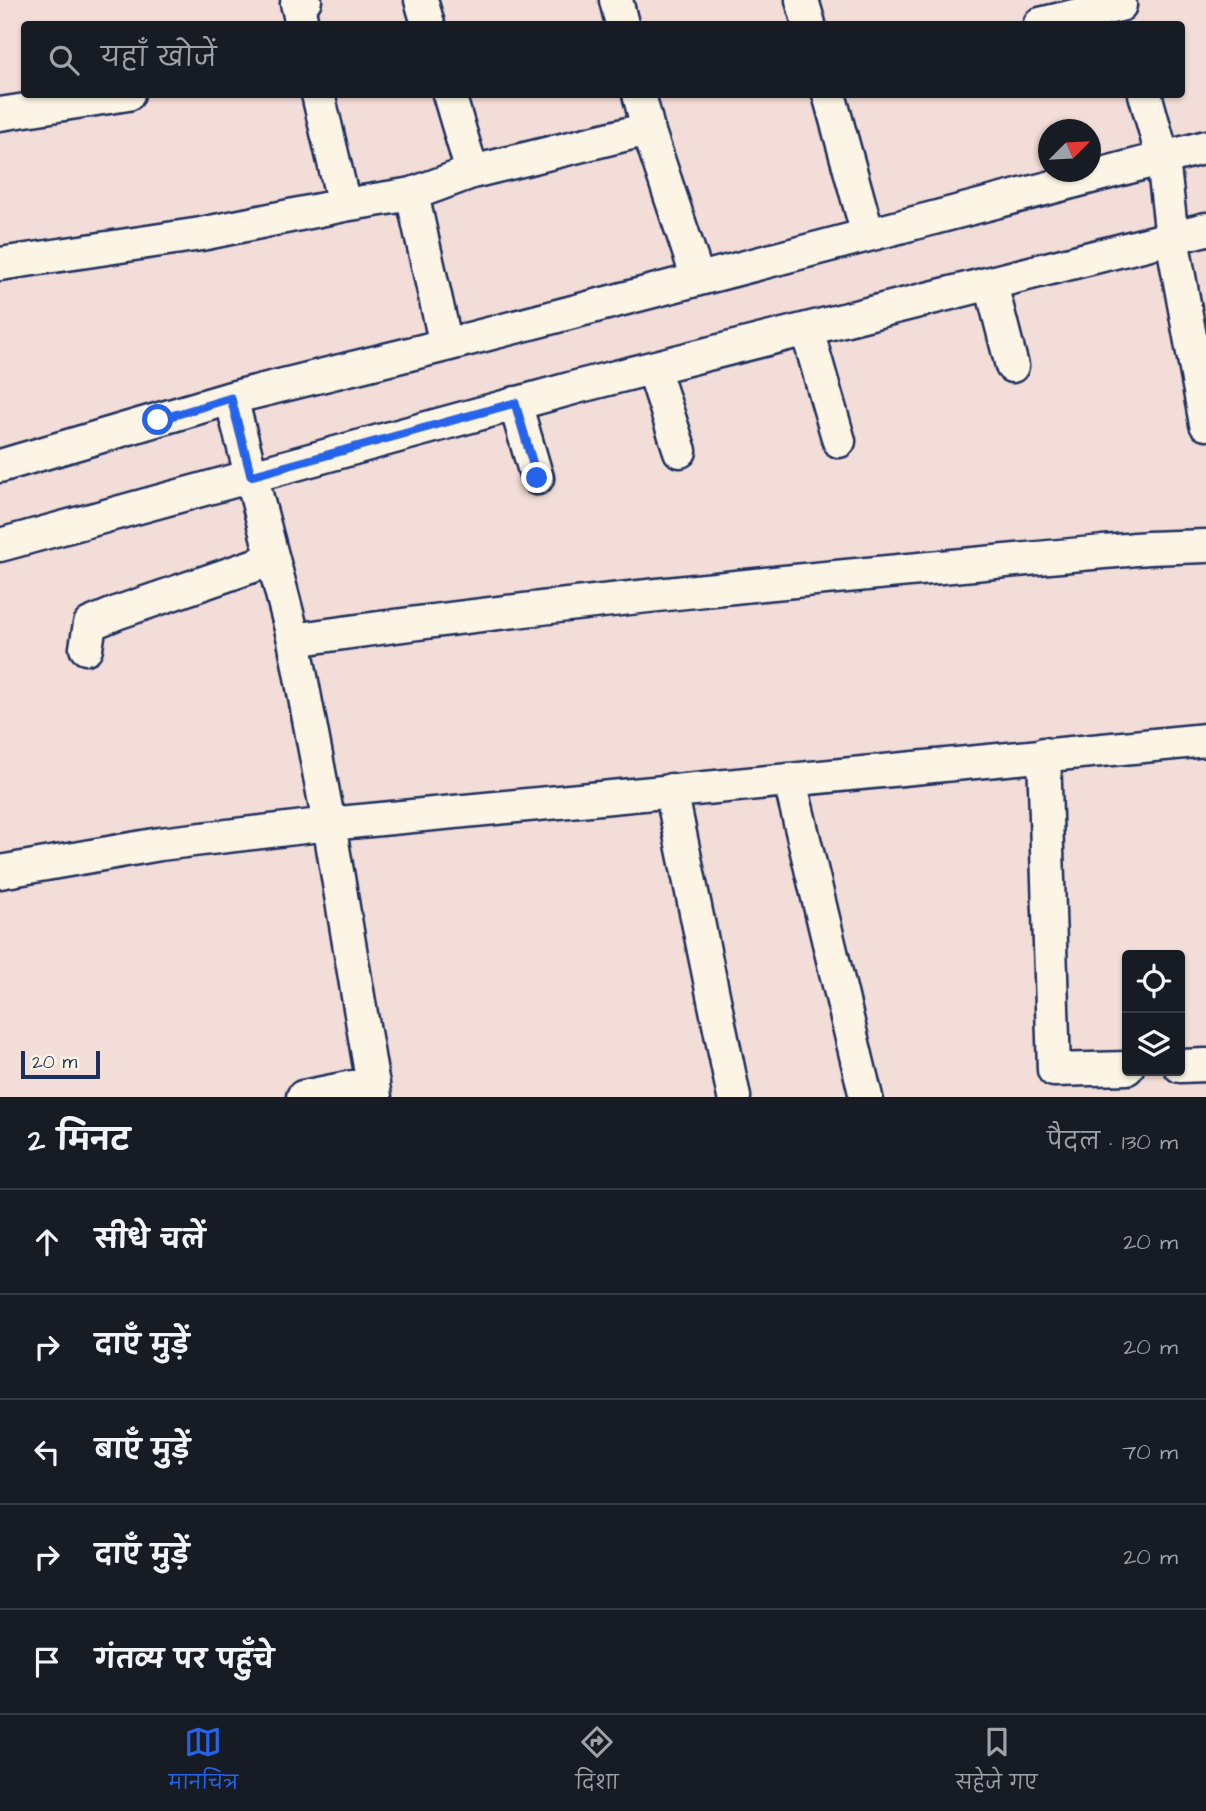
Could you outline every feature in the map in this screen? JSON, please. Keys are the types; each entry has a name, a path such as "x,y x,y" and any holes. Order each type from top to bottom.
{"street":[{"path":"421,0 427,21"},
{"path":"616,0 621,21"},
{"path":"802,0 808,21"},
{"path":"1057,21 1121,10"},
{"path":"0,114 102,98"},
{"path":"319,98 344,205"},
{"path":"450,98 471,172"},
{"path":"640,98 698,279"},
{"path":"830,98 868,234"},
{"path":"1145,98 1163,159 1172,238 1202,371 1206,424"},
{"path":"0,264 201,234 412,194 471,172 648,129"},
{"path":"0,466 231,398 446,345 1206,147"},
{"path":"412,194 446,345"},
{"path":"0,545 515,403 1206,229"},
{"path":"991,284 1012,366"},
{"path":"807,330 839,441"},
{"path":"653,368 680,451"},
{"path":"231,398 294,640 329,824 374,1090 303,1097"},
{"path":"515,403 537,478"},
{"path":"294,640 421,622 740,585 1148,548 1206,546"},
{"path":"86,648 90,624 273,559"},
{"path":"0,872 160,844 329,824 1206,740"},
{"path":"1044,754 1056,1084 1122,1069"},
{"path":"790,780 866,1097"},
{"path":"671,790 734,1097"},
{"path":"1185,1066 1206,1066"}],"route":[{"path":"158,420 231,398 251,476 515,403 537,478"}]}
